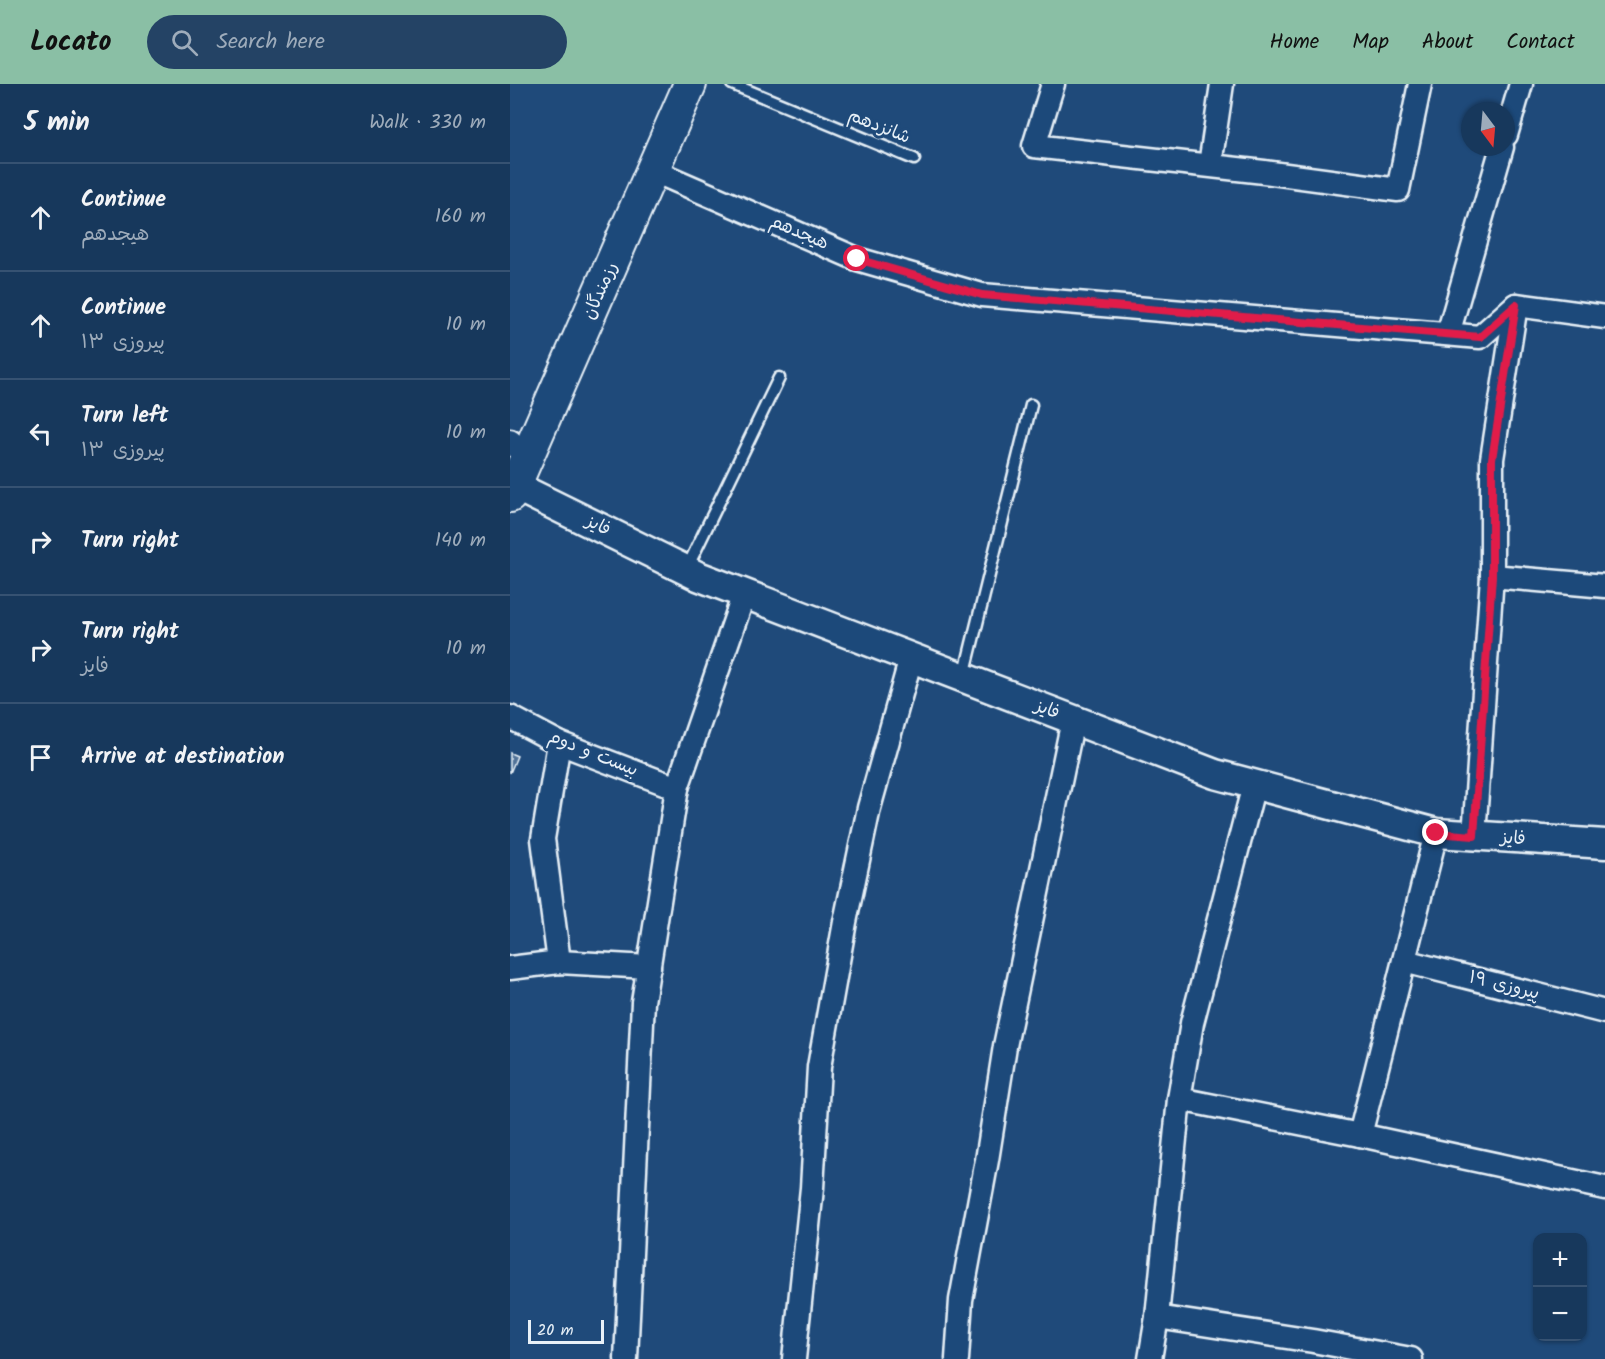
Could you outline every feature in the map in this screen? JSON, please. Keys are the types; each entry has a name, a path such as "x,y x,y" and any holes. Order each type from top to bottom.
{"main road":[{"name":"رزمندگان","path":"513,491 519,449 654,171 690,84"}],"street":[{"path":"1053,84 1034,146 1210,165 1398,190 1420,84"},
{"path":"1210,165 1222,84"},
{"path":"1515,104 1521,84"},
{"path":"1448,334 1499,156"},
{"name":"هیجدهم","path":"654,171 857,259 982,295 1480,337 1516,305"},
{"path":"1474,836 1492,576 1492,459 1516,305 1605,317"},
{"name":"فایز","path":"513,491 744,594 1215,774 1436,833 1605,844"},
{"path":"1492,576 1605,586"},
{"path":"626,1359 643,1002 677,788 744,594"},
{"path":"794,1359 812,1188 819,1067 844,922 869,808 911,658"},
{"name":"بیست و دوم","path":"510,717 559,743 677,788"},
{"path":"957,1359 961,1300 1005,1046 1072,720"},
{"path":"559,743 543,839 559,962"},
{"path":"1150,1359 1157,1317 1179,1099 1192,1023 1254,785"},
{"path":"1360,1135 1436,833"},
{"name":"پیروزی ۱۹","path":"1404,961 1605,1012"},
{"path":"510,968 559,962 649,967"},
{"path":"1179,1099 1605,1188"},
{"path":"1157,1317 1411,1359"}],"lane":[{"name":"شانزدهم","path":"732,84 914,159"},
{"path":"686,570 779,378"},
{"path":"964,679 1031,405"}],"building":[{"path":"510,753 517,756 510,773"}],"route":[{"path":"857,259 982,295 1480,337 1516,305 1492,459 1492,576 1474,836 1436,833"}]}
